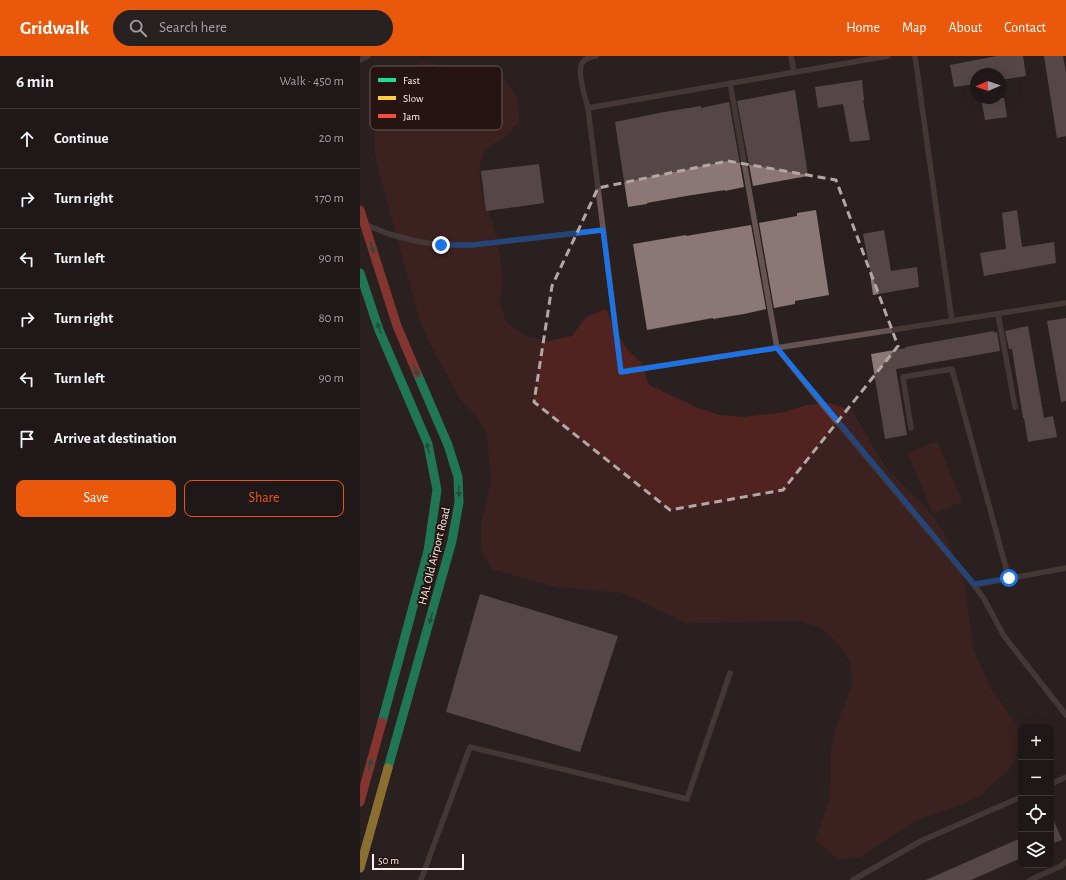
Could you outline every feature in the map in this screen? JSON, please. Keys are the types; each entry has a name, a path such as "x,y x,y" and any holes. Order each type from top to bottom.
{"main road":[{"name":"HAL Old Airport Road","path":"360,210 397,326 448,445 458,477 459,502 452,541 360,868"},
{"name":"HAL Old Airport Road","path":"360,273 379,330 428,444 437,490 428,550 360,802"}],"lane":[{"path":"360,60 368,56"},
{"path":"596,56 590,57 581,65 581,80 588,108 621,372 1066,303"},
{"path":"791,56 794,72"},
{"path":"588,108 888,56"},
{"path":"915,56 952,321"},
{"path":"730,83 777,348 827,410 974,584 1004,636 1066,715"},
{"path":"365,225 402,237 441,245 472,245 603,230"},
{"path":"998,314 1014,407"},
{"path":"912,428 903,377 952,369 1009,578"},
{"path":"974,584 1066,568"},
{"path":"421,880 470,747 688,800 730,673"},
{"path":"1054,783 1066,777"},
{"path":"853,880 921,841 1018,798"},
{"path":"1030,880 1061,866 1066,862"}],"highlighted area":[{"path":"728,161 836,180 898,346 783,490 670,510 534,402 552,286 598,188"}],"shaded area":[{"path":"421,62 450,66 416,66"},
{"path":"502,79 507,82 518,99 519,122 505,138 486,148 479,167 481,188 497,237 503,281 499,303 507,323 526,336 548,341 572,336 586,317 606,309 614,329 626,348 642,364 649,385 698,408 719,415 742,417 785,412 807,405 830,403 852,411 885,466 931,514 945,534 965,585 973,648 991,689 1017,725 1018,749 1012,766 980,796 960,805 917,820 860,857 838,859 815,840 830,797 831,750 836,728 852,683 850,662 838,643 821,628 800,621 686,623 622,593 556,587 491,569 481,548 481,525 491,480 487,435 476,416 460,399 427,338 419,318 376,161 374,138 375,130 502,130"},
{"path":"937,441 962,502 933,514 908,453"}],"building":[{"path":"997,56 1023,56 1026,76 1006,79 1006,68 970,68 970,85 954,87 950,65"},
{"path":"1044,56 1063,56 1066,72 1066,136 1057,138"},
{"path":"862,80 863,100 870,140 850,142 843,104 818,108 815,87"},
{"path":"795,90 808,176 753,186 737,101"},
{"path":"729,102 744,187 628,207 615,122 664,112 701,106 701,108"},
{"path":"982,104 1005,104 1007,117 985,120"},
{"path":"539,164 544,203 486,211 481,171"},
{"path":"816,210 829,295 795,301 795,304 774,308 759,223 797,216 797,213"},
{"path":"1017,210 1022,247 1054,242 1056,263 984,276 980,253 1006,249 1002,213"},
{"path":"751,225 766,309 647,330 633,244"},
{"path":"884,230 891,271 917,267 919,287 873,295 871,274 863,234"},
{"path":"1066,318 1066,401 1061,402 1047,321"},
{"path":"1028,326 1044,418 1053,416 1057,437 1028,442 1012,349 1009,349 1005,331"},
{"path":"994,331 994,333 997,332 1000,351 896,369 907,435 885,439 871,354"},
{"path":"480,594 618,636 580,752 446,712"},
{"path":"1054,821 1062,840 1054,843"},
{"path":"1018,839 1018,859 971,880 926,880"}],"traffic: fast":[{"path":"360,273 379,330 428,444 437,490 428,551 382,722"},
{"path":"388,768 452,541 459,502 458,477 448,445 417,373"}],"traffic: slow":[{"path":"360,868 388,768"}],"traffic: jam":[{"path":"360,210 397,326 417,373"},
{"path":"360,802 382,722"}],"route":[{"path":"441,245 472,245 603,230 621,372 777,348 822,404 974,584 1009,578"}]}
